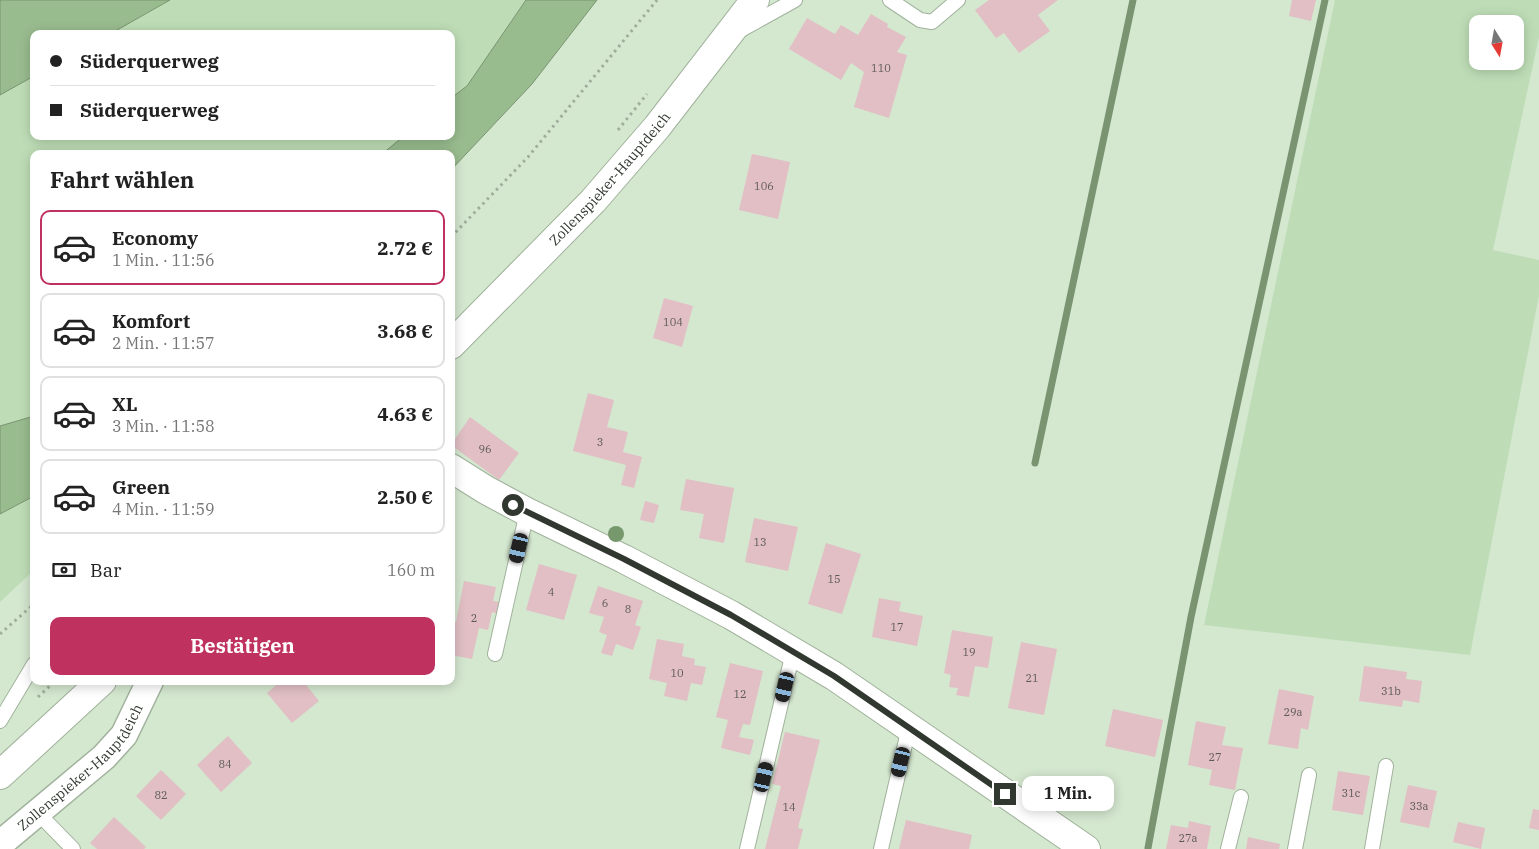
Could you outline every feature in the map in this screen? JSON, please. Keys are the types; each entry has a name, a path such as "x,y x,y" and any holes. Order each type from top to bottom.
{"street":[{"name":"Zollenspieker-Hauptdeich","path":"455,341 593,201 657,127 755,0"},
{"path":"455,471 527,512 641,567 731,615 834,676 1086,849"},
{"path":"0,776 98,685"},
{"name":"Zollenspieker-Hauptdeich","path":"0,844 104,757 124,735 148,685"}],"lane":[{"path":"725,39 795,0"},
{"path":"890,0 920,20 932,22 958,0"},
{"path":"495,654 527,512"},
{"path":"747,849 793,652"},
{"path":"0,721 30,671"},
{"path":"881,849 909,727"},
{"path":"1372,849 1386,766"},
{"path":"1295,849 1309,775"},
{"path":"1228,849 1241,797"},
{"path":"38,812 73,849"}],"path":[{"path":"455,233 528,157 657,0"},
{"path":"617,130 649,92"},
{"path":"0,634 30,608"}],"shaded area":[{"path":"0,0 170,0 117,30 30,30 30,78 0,95"},
{"path":"170,0 526,0 467,86 455,95 455,30 117,30"},
{"path":"526,0 597,0 532,84 455,166 455,150 387,150 399,140 455,140 455,95 467,86"},
{"path":"1335,0 1539,0 1539,37 1493,250 1539,260 1539,295 1470,655 1204,625"},
{"path":"30,78 30,140 399,140 387,150 30,150 30,417 0,426 0,95"},
{"path":"30,417 30,498 0,514 0,426"},
{"path":"30,498 30,574 0,602 0,514"}],"building":[{"path":"989,0 1058,0 1038,15 1050,31 1019,53 1004,33 996,38 975,10"},
{"path":"1292,0 1316,0 1311,21 1289,16"},
{"path":"871,14 888,24 887,27 906,37 897,52 907,55 889,118 854,107 864,72 851,63 841,80 789,49 807,18 835,34 841,25 858,35"},
{"path":"752,154 790,162 778,219 739,210"},
{"path":"664,298 693,306 682,347 653,338"},
{"path":"588,393 614,400 607,427 628,432 623,452 642,457 634,488 621,485 626,465 573,451"},
{"path":"470,417 519,453 499,480 455,448 455,439"},
{"path":"686,479 734,488 724,543 699,538 704,514 680,510"},
{"path":"645,501 659,505 654,523 640,520"},
{"path":"754,518 798,527 788,571 745,562"},
{"path":"826,543 861,554 842,614 808,604"},
{"path":"539,564 577,575 564,620 526,610"},
{"path":"464,581 496,587 493,601 500,602 498,614 492,612 488,630 479,628 472,659 455,656 456,622"},
{"path":"598,586 643,601 635,625 641,627 633,650 616,644 612,656 601,653 607,635 599,632 604,617 589,613"},
{"path":"879,598 901,602 899,611 923,616 917,646 872,637"},
{"path":"952,630 993,637 988,668 975,666 969,697 956,695 958,688 949,687 951,675 944,673"},
{"path":"657,639 684,644 682,656 695,659 694,665 706,667 702,685 691,683 687,701 664,696 667,683 649,679"},
{"path":"1021,642 1057,649 1044,715 1008,708"},
{"path":"730,663 763,671 750,725 743,724 739,737 754,740 750,755 721,748 728,720 716,717"},
{"path":"1364,666 1407,672 1406,679 1422,681 1419,703 1403,700 1402,707 1359,701"},
{"path":"276,685 306,685 319,701 292,723 267,693"},
{"path":"1279,689 1314,696 1308,730 1301,728 1298,749 1268,744"},
{"path":"1113,709 1163,720 1155,757 1105,746"},
{"path":"1196,721 1226,727 1222,745 1243,748 1235,790 1209,785 1212,770 1188,765"},
{"path":"785,732 820,740 798,828 803,829 798,849 765,849 781,786 772,784"},
{"path":"228,736 252,763 221,792 197,765"},
{"path":"161,770 186,794 161,820 136,796"},
{"path":"1338,771 1370,776 1363,815 1332,810"},
{"path":"1408,785 1437,791 1429,828 1400,822"},
{"path":"1533,809 1539,810 1539,830 1529,828"},
{"path":"114,817 146,847 144,849 97,849 90,843"},
{"path":"906,820 972,835 969,849 899,849"},
{"path":"1189,821 1211,826 1207,849 1166,849 1171,825 1188,828"},
{"path":"1458,822 1485,828 1481,849 1453,842"},
{"path":"1248,837 1280,844 1279,849 1246,849"}],"waterway":[{"path":"1035,463 1133,0"},
{"path":"1148,848 1191,617 1325,0"}],"route":[{"path":"513,505 624,559 731,615 834,676 1005,794"}]}
